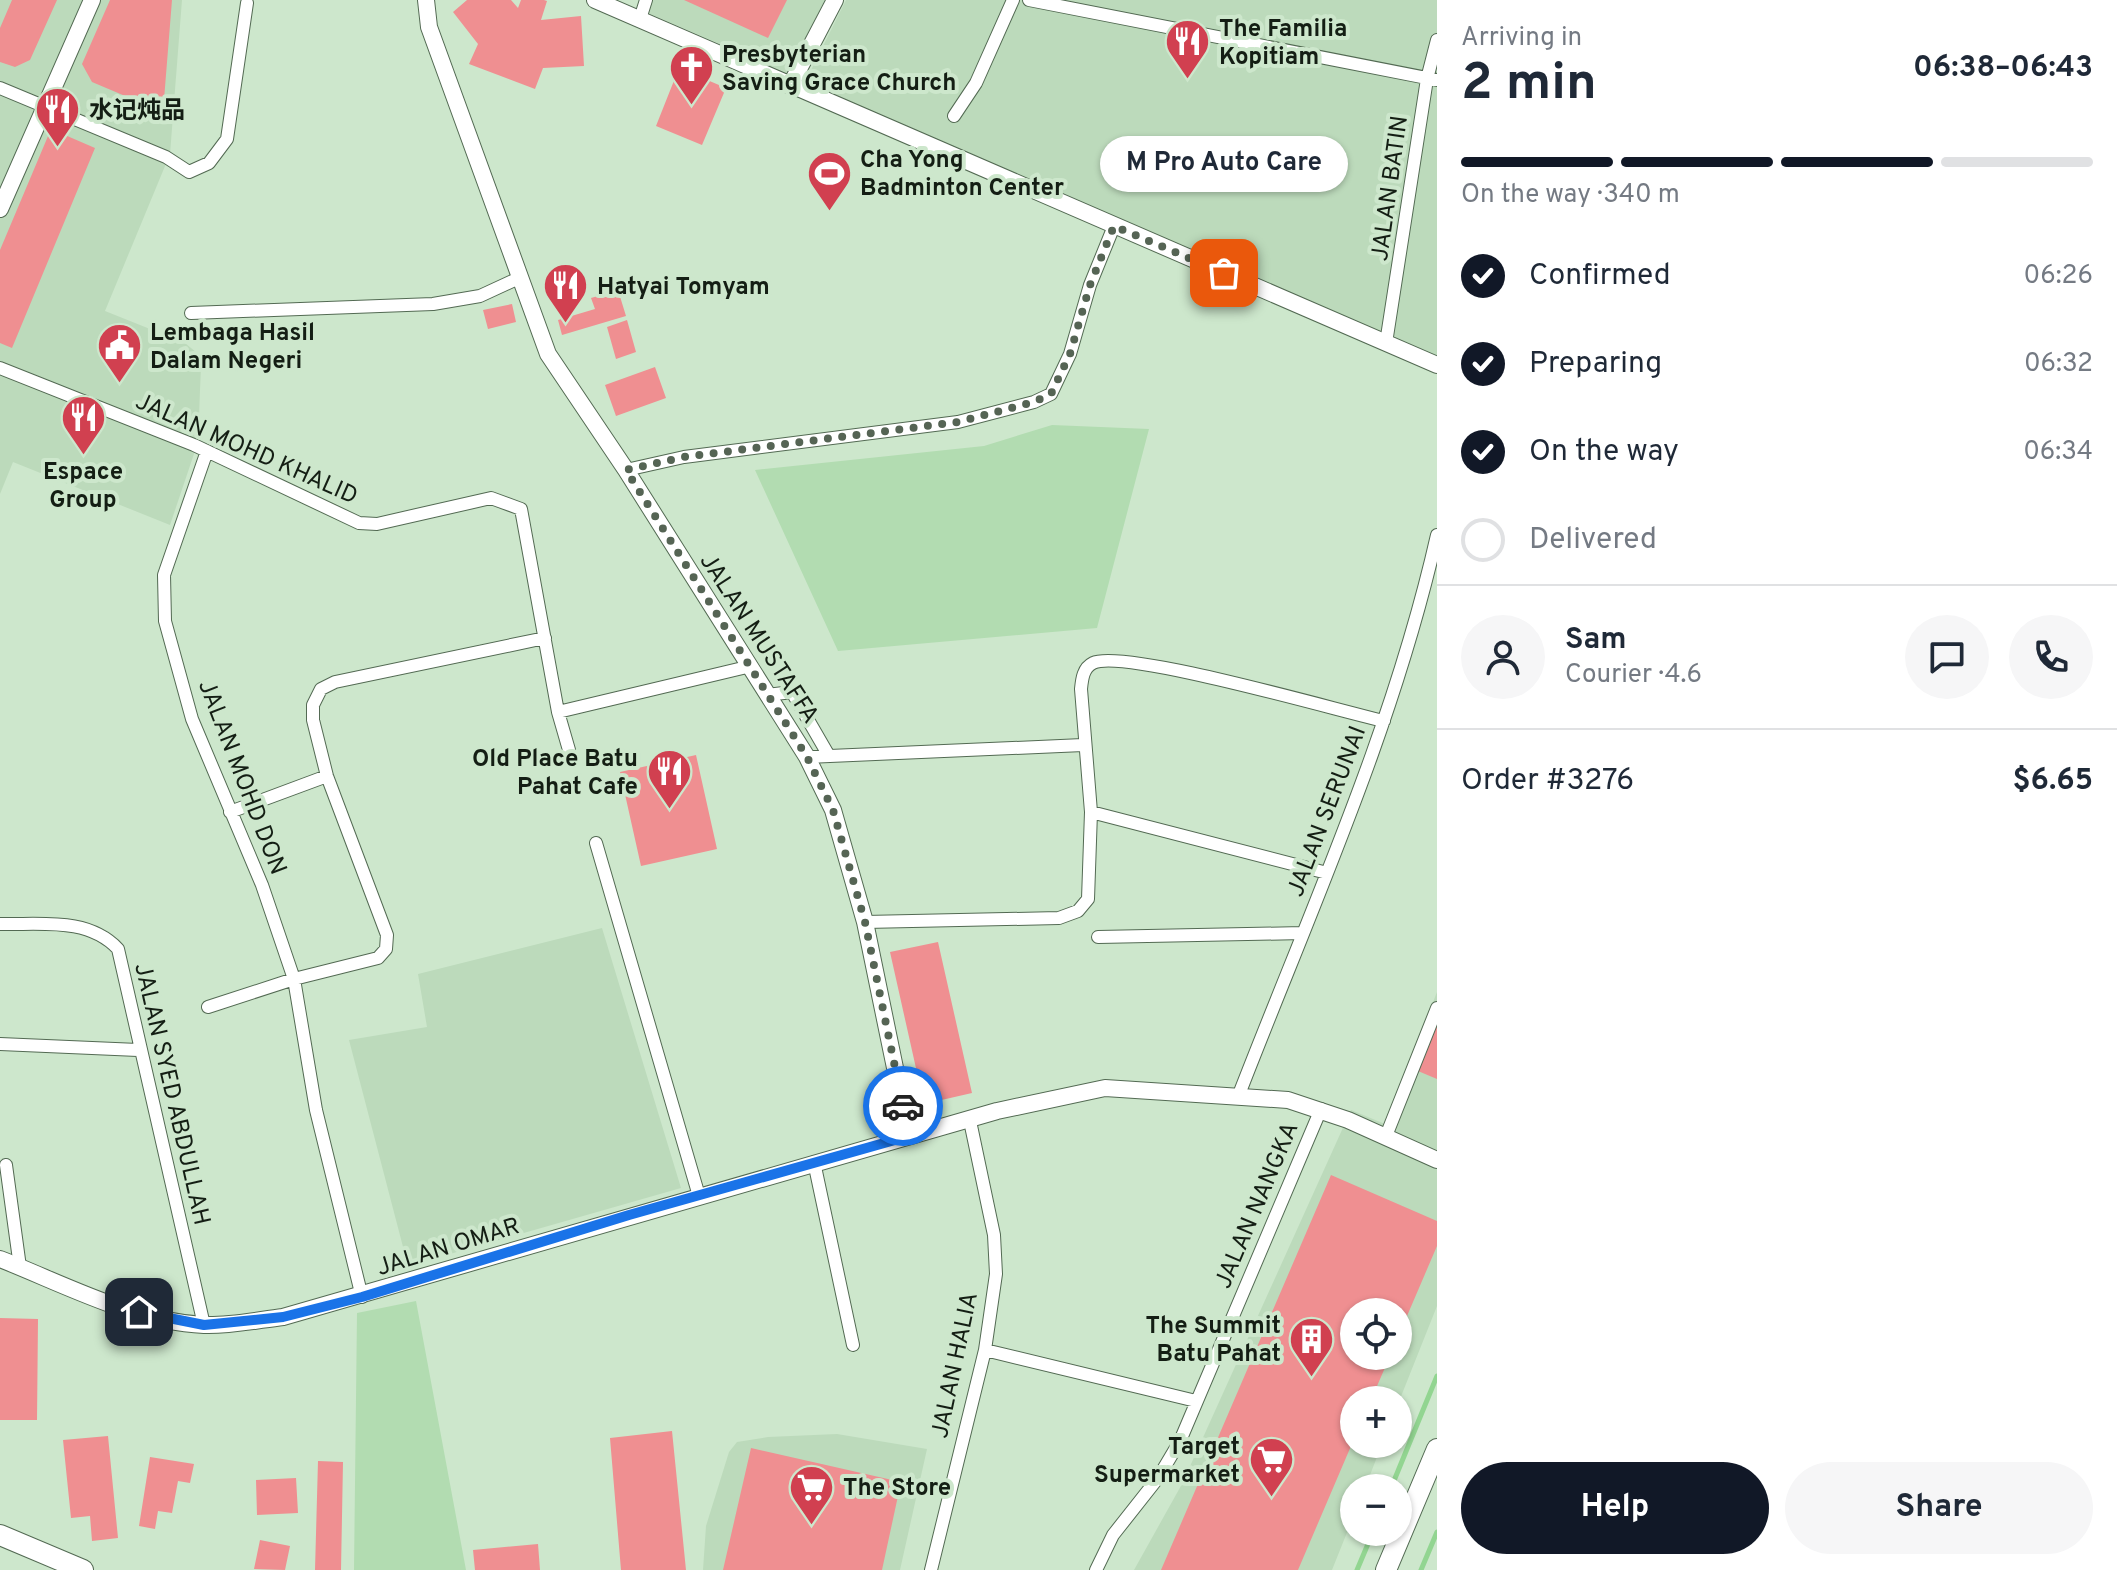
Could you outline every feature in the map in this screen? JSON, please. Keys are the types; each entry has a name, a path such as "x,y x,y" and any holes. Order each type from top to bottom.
{"main road":[{"path":"1386,1570 1437,1449"},
{"path":"0,1535 83,1570"}],"street":[{"path":"0,209 92,0"},
{"name":"JALAN MUSTAFFA","path":"426,0 429,27 548,354 626,470 747,667 807,757 833,810 865,922 909,1136"},
{"path":"595,0 1437,365"},
{"path":"640,19 646,0"},
{"path":"790,86 835,0"},
{"path":"954,116 976,83 1013,0"},
{"path":"1029,0 1432,79"},
{"path":"0,88 166,157 189,172 209,163 227,139 247,3"},
{"name":"JALAN BATIN","path":"1386,343 1437,40"},
{"path":"626,470 684,457 958,422 1034,402 1051,394 1066,366 1090,285 1114,226"},
{"path":"191,313 336,311 433,304 480,296 519,278"},
{"name":"JALAN MOHD KHALID","path":"0,368 207,451 359,523 377,524 491,498 509,502 521,509 558,712 569,750"},
{"name":"JALAN MOHD DON","path":"207,451 164,575 165,621 192,719 262,885 294,979 316,1110 362,1297"},
{"name":"JALAN SERUNAI","path":"1238,1097 1350,823 1409,652 1437,535"},
{"path":"208,1007 294,979 378,958 386,949 387,935 327,776 313,720 313,705 321,689 335,682 545,638"},
{"path":"865,922 1059,918 1078,911 1088,899 1091,812 1083,745 1083,675 1091,664 1103,660 1150,665 1384,721"},
{"path":"558,712 747,667"},
{"path":"767,695 792,692 829,756"},
{"path":"807,757 1083,745"},
{"path":"230,812 327,776"},
{"path":"1091,812 1327,873"},
{"path":"596,843 699,1196"},
{"name":"JALAN SYED ABDULLAH","path":"0,924 84,926 103,933 118,949 138,1050 204,1325"},
{"path":"1098,937 1303,933"},
{"path":"1386,1136 1437,1008"},
{"path":"0,1044 138,1050"},
{"path":"909,1136 1095,1088 1288,1100 1321,1109 1437,1160"},
{"name":"JALAN NANGKA","path":"1096,1570 1113,1535 1158,1478 1180,1441 1321,1109"},
{"name":"JALAN HALIA","path":"931,1570 985,1350 997,1254 970,1121"},
{"name":"JALAN OMAR","path":"0,1259 74,1292 126,1308 204,1325 283,1317 362,1297 909,1136"},
{"path":"814,1162 853,1345"},
{"path":"6,1165 20,1267"},
{"path":"985,1350 1196,1401"}],"shaded area":[{"path":"0,0 182,0 170,154 105,311 185,343 197,353 201,365 198,442 170,525 13,462 0,494"},
{"path":"651,0 825,0 787,73 648,13"},
{"path":"846,0 1437,0 1437,356 805,82"},
{"path":"1052,425 1149,429 1097,628 838,651 755,470 984,446"},
{"path":"602,928 681,1188 408,1266 349,1040 427,1027 418,974"},
{"name":"The Summit Batu Pahat","path":"1437,992 1437,1306 1412,1369 1412,1298 1340,1298 1340,1370 1412,1370 1405,1386 1340,1386 1340,1458 1377,1458 1370,1474 1340,1474 1342,1546 1332,1570 1134,1570 1182,1484 1351,1110 1385,1124"},
{"path":"416,1301 466,1570 354,1570 357,1313"},
{"name":"The Store","path":"837,1434 927,1449 900,1570 703,1570 706,1526 729,1452 737,1442 768,1437"}],"building":[{"path":"12,0 57,0 30,60 15,67 0,62 0,28"},
{"path":"110,0 172,0 163,112 92,82 82,64"},
{"path":"467,0 511,0 518,8 521,0 544,0 547,1 541,20 581,16 584,66 543,68 535,89 469,64 478,44 453,12"},
{"path":"684,0 787,0 768,38"},
{"name":"Presbyterian Saving Grace Church","path":"679,68 726,88 702,145 656,126"},
{"path":"51,129 95,148 12,348 0,343 0,250"},
{"path":"618,290 626,316 562,335 558,320 595,309 591,298"},
{"path":"512,304 516,322 488,329 483,310"},
{"path":"627,320 636,352 616,359 607,327"},
{"path":"655,367 666,398 616,416 605,385"},
{"name":"Old Place Batu Pahat Cafe","path":"696,755 717,849 641,866 620,772"},
{"path":"938,942 972,1093 924,1104 890,952"},
{"path":"1437,1025 1437,1079 1418,1071"},
{"name":"The Summit Batu Pahat","path":"1331,1175 1437,1221 1437,1246 1412,1304 1412,1298 1340,1298 1340,1370 1384,1370 1377,1386 1340,1386 1340,1458 1346,1458 1298,1570 1161,1570"},
{"path":"0,1318 38,1319 37,1420 0,1420"},
{"path":"672,1431 686,1570 621,1570 610,1438"},
{"path":"108,1436 118,1538 92,1541 90,1516 71,1518 63,1440"},
{"name":"The Store","path":"751,1448 901,1482 882,1570 723,1570"},
{"path":"150,1457 194,1464 190,1483 178,1481 172,1513 158,1511 155,1529 139,1526"},
{"path":"318,1461 343,1462 341,1570 315,1570"},
{"path":"296,1478 298,1513 257,1515 256,1480"},
{"path":"260,1540 290,1546 285,1570 254,1569"},
{"path":"538,1544 540,1570 475,1570 473,1550"}],"waterway":[{"path":"1397,1474 1437,1376"},
{"path":"1421,1570 1437,1532"},
{"path":"1357,1570 1367,1546"}],"way so far":[{"path":"903,1106 865,922 833,810 807,757 747,667 626,470 684,457 958,422 1034,402 1051,394 1070,354 1090,285 1114,226 1224,273"}],"place":[{"name":"The Familia Kopitiam","path":"1188,81"},
{"name":"Presbyterian Saving Grace Church","path":"691,107"},
{"name":"水记炖品","path":"58,149"},
{"name":"Cha Yong Badminton Center","path":"829,212"},
{"name":"M Pro Auto Care","path":"1224,273"},
{"name":"Hatyai Tomyam","path":"566,325"},
{"name":"Lembaga Hasil Dalam Negeri","path":"119,385"},
{"name":"Espace Group","path":"83,456"},
{"name":"Old Place Batu Pahat Cafe","path":"669,811"},
{"name":"The Summit Batu Pahat","path":"1312,1378"},
{"name":"Target Supermarket","path":"1271,1499"},
{"name":"The Store","path":"812,1526"}],"route":[{"path":"139,1312 204,1325 283,1317 362,1297 629,1215 909,1136 903,1106"}]}
